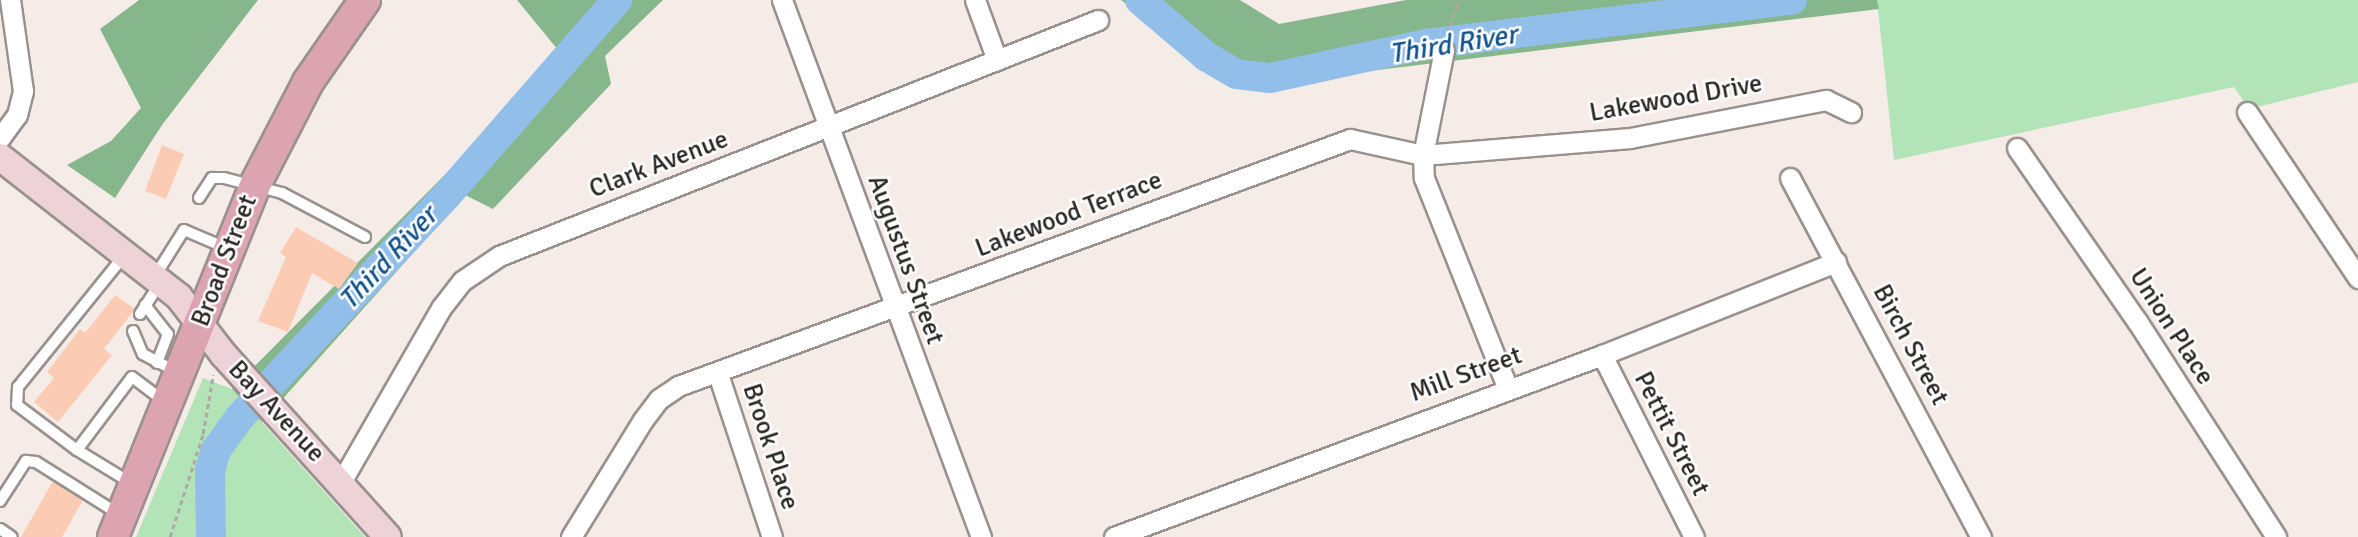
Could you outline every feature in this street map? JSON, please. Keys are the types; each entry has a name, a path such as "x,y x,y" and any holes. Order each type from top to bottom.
{"main road":[{"name":"Broad Street","path":"117,526 167,402 168,368 202,323 254,188 308,82 365,0"}],"street":[{"path":"0,138 17,116 23,91 10,0"},
{"name":"Augustus Street","path":"782,0 894,309 981,537"},
{"path":"975,0 997,60"},
{"name":"Clark Avenue","path":"341,482 441,308 462,281 499,256 1098,20"},
{"path":"1446,42 1423,155 1424,178 1507,387"},
{"name":"Lakewood Drive","path":"1423,155 1630,138 1826,100 1851,112"},
{"path":"2247,112 2358,278"},
{"name":"Lakewood Terrace","path":"571,537 659,399 678,386 718,374 1350,139 1423,155"},
{"name":"Union Place","path":"2017,148 2137,321 2276,537"},
{"name":"Bay Avenue","path":"0,157 158,279 202,323 223,354 388,537"},
{"name":"Birch Street","path":"1790,178 1981,537"},
{"name":"Mill Street","path":"1114,537 1507,387 1602,355 1836,261"},
{"name":"Pettit Street","path":"1602,355 1694,537"},
{"name":"Brook Place","path":"718,374 772,537"}],"lane":[{"path":"199,198 212,178 282,193 366,237"},
{"path":"168,368 168,334 158,320 143,310 190,217"},
{"path":"184,230 230,250"},
{"path":"125,254 18,387 17,405 78,450 133,484"},
{"path":"153,332 158,320"},
{"path":"133,331 145,350 168,368"},
{"path":"78,450 132,377 167,402"},
{"path":"0,501 26,461 36,461 117,526"},
{"path":"0,529 12,537"}],"path":[{"path":"1446,42 1459,0"},
{"path":"170,537 203,434 213,373"}],"green space":[{"path":"139,0 258,0 162,125 115,198 67,165 111,141 141,108 100,29"},
{"path":"517,0 663,0 605,56 611,84 493,209 465,195 262,422 232,389 563,56"},
{"path":"1121,0 1240,0 1279,24 1406,0 1877,0 1879,9 1237,87"},
{"path":"1877,0 2358,0 2358,82 2249,109 2234,87 1894,160"},
{"path":"203,378 232,389 365,537 136,537"}],"building":[{"path":"162,145 184,154 166,199 145,191"},
{"path":"296,227 358,263 339,289 312,273 288,332 258,321 286,257 280,253"},
{"path":"115,295 135,309 104,349 112,355 58,422 34,402 54,378 47,372 80,329 85,333"},
{"path":"53,481 83,500 62,537 21,537"}],"waterway":[{"name":"Third River","path":"211,537 210,471 216,450 239,418 447,195 617,0"},
{"name":"Third River","path":"1140,0 1207,57 1237,74 1270,78 1426,44 1792,0"}]}
